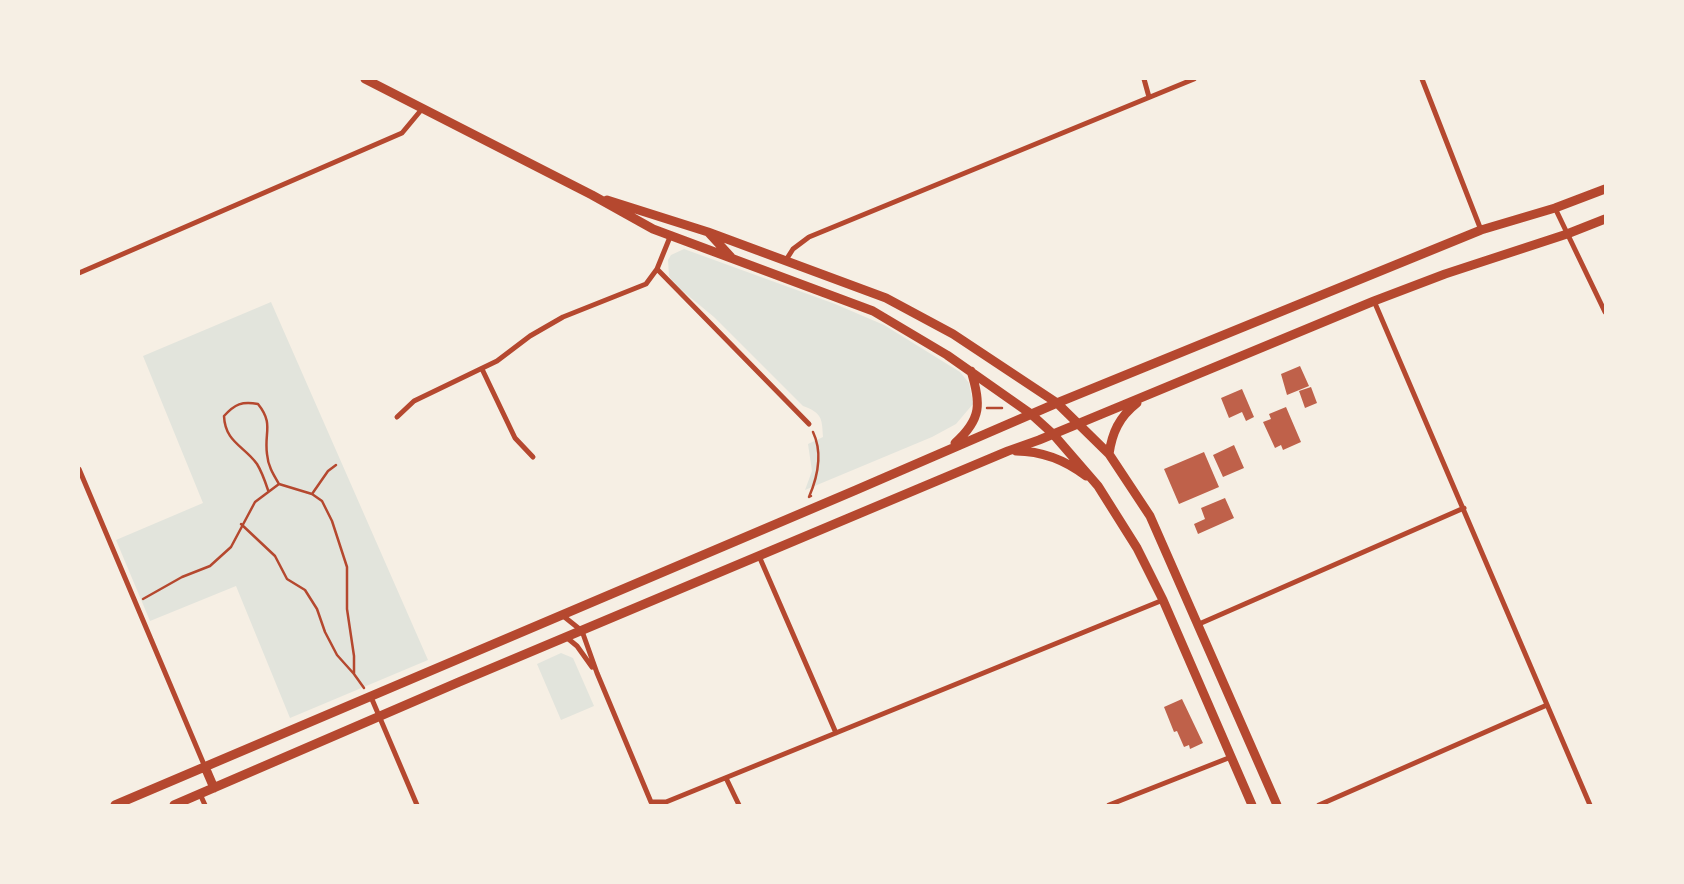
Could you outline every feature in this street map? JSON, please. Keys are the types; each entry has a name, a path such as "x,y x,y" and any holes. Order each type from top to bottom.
{"main road":[{"path":"365,79 670,237 781,275 873,311 971,372 1031,414 1053,434 1098,486 1137,548 1163,600 1252,805"},
{"path":"115,805 562,616 1057,403 1481,230 1555,208 1605,189"},
{"path":"592,195 675,220 868,291 916,314 978,350 1057,403 1109,454 1150,516 1277,805"},
{"path":"174,805 379,716 1008,451 1079,424 1374,301 1445,274 1567,234 1605,219"},
{"path":"670,237 675,220"},
{"path":"708,232 717,244 735,260"},
{"path":"781,275 786,260"},
{"path":"950,448 964,435 977,413 979,399 971,372"},
{"path":"1109,454 1114,432 1125,412 1149,394"},
{"path":"1008,451 1032,451 1058,459 1070,464 1098,486"},
{"path":"205,767 214,788"}],"street":[{"path":"1144,79 1149,97"},
{"path":"786,260 793,249 809,237 1194,79"},
{"path":"1422,79 1481,230"},
{"path":"79,273 402,133 413,123 422,109"},
{"path":"1555,208 1605,312"},
{"path":"398,417 404,408 426,394 510,353 530,336 564,317 646,284 657,269 670,237"},
{"path":"657,269 809,424"},
{"path":"1374,301 1590,805"},
{"path":"482,368 515,438 533,457"},
{"path":"79,469 205,767"},
{"path":"1199,624 1464,508"},
{"path":"759,556 836,733"},
{"path":"562,616 582,631 597,673 651,802 666,802 1163,600"},
{"path":"566,637 581,651 597,673"},
{"path":"371,697 417,805"},
{"path":"1319,805 1547,705"},
{"path":"1110,805 1231,757"},
{"path":"726,778 739,805"},
{"path":"200,794 205,805"}],"path":[{"path":"268,490 256,463 241,450 225,429 224,416 232,407 244,401 258,404 268,416 267,454 270,470 279,484 312,494 322,501 332,522 347,567 347,608 354,656 354,674"},
{"path":"984,408 1003,408"},
{"path":"809,424 815,435 818,474 810,497 818,494"},
{"path":"312,494 328,471 336,465"},
{"path":"135,603 182,577 210,566 231,547 241,524 255,502 268,490 279,484"},
{"path":"241,524 275,556 288,579 305,590 317,609 325,632 337,655 371,697"}],"shaded area":[{"path":"684,249 835,304 884,325 960,372 969,383 973,404 956,424 932,437 805,490 812,471 808,444 823,437 820,417 814,411 803,406 714,317 674,284 669,276 668,260 671,255"},
{"path":"271,302 428,660 290,718 236,586 150,621 116,540 203,503 143,356"},
{"path":"561,653 573,658 594,706 561,720 537,664"}],"building":[{"path":"1300,366 1309,386 1287,395 1281,374"},
{"path":"1311,387 1317,403 1305,408 1299,391"},
{"path":"1242,389 1254,417 1246,421 1242,412 1229,418 1221,398"},
{"path":"1286,407 1301,442 1283,450 1281,445 1275,448 1263,422 1271,419 1269,414"},
{"path":"1234,445 1244,468 1223,477 1213,455"},
{"path":"1204,452 1219,487 1179,504 1164,469"},
{"path":"1225,498 1234,518 1198,534 1194,524 1205,519 1201,508"},
{"path":"1182,699 1203,743 1190,749 1189,745 1184,747 1177,731 1174,732 1164,707"}]}
